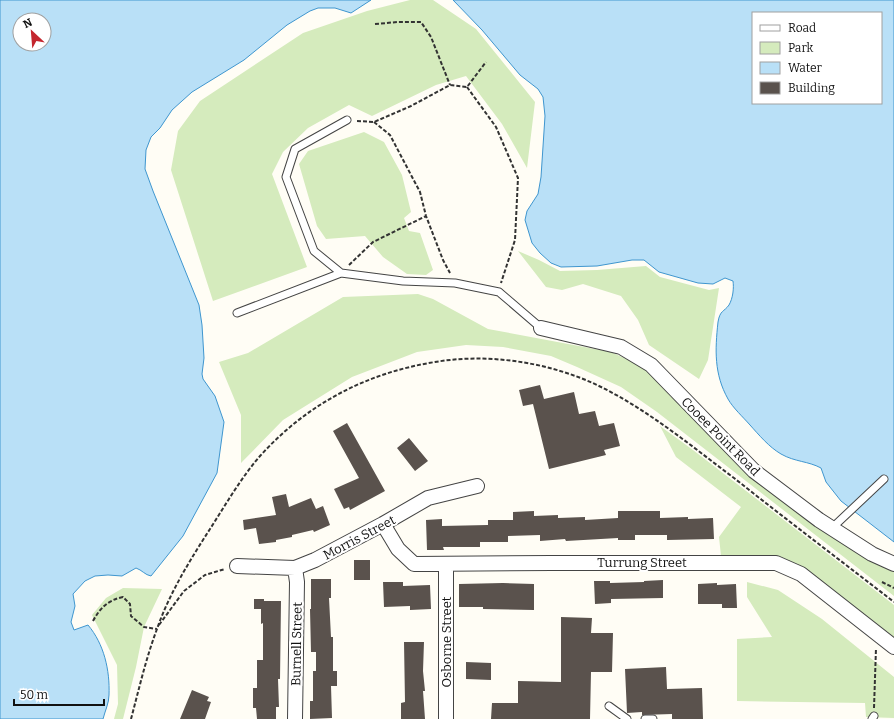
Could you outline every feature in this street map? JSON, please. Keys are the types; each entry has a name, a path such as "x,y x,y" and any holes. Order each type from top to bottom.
{"street":[{"name":"Cooee Point Road","path":"541,328 621,347 651,366 754,471 819,520 872,554 894,564"},
{"name":"Morris Street","path":"236,566 294,568 315,560 428,498 476,486"},
{"name":"Turrung Street","path":"383,524 398,549 414,564 576,562 776,563 801,574 894,648"},
{"name":"Osborne Street","path":"446,564 446,719"},
{"name":"Burnell Street","path":"294,568 297,582 295,719"}],"lane":[{"path":"341,273 314,251 286,177 295,149 348,120"},
{"path":"236,312 341,273 403,281 455,283 499,292 541,328"},
{"path":"832,528 884,479"},
{"path":"609,706 627,719"},
{"path":"645,719 653,719"}],"path":[{"path":"375,24 421,22 431,37 450,85"},
{"path":"467,87 486,62"},
{"path":"348,120 374,122 411,106 450,85 467,87 496,127 518,178 515,240 499,292"},
{"path":"374,122 390,135 420,192 426,216 443,260 455,283"},
{"path":"341,273 373,242 426,216"},
{"path":"93,621 97,612 112,599 123,597 130,604 131,616 144,627 157,629 184,591 205,576 236,566"},
{"path":"882,582 894,588"},
{"path":"873,718 876,633"}],"green space":[{"path":"410,0 433,0 476,29 535,102 527,168 502,124 466,76 436,85 372,116 349,105 308,128 283,152 272,174 307,267 213,301 171,170 178,131 200,101 303,33 367,11"},
{"path":"364,132 384,142 402,175 411,212 404,218 409,231 420,233 433,270 426,275 407,274 383,257 365,236 326,239 317,226 299,164 308,151"},
{"path":"518,251 560,271 646,266 660,277 709,290 719,288 708,360 699,379 649,345 638,320 621,296 583,284 562,290 546,287"},
{"path":"418,294 433,299 488,329 611,352 644,367 732,457 894,571 894,596 657,412 621,387 551,356 503,347 466,345 417,352 352,377 283,420 241,463 241,415 219,362 248,353 343,297"},
{"path":"660,426 894,605 894,639 803,567 721,556 719,537 741,507 676,457"},
{"path":"747,582 778,590 822,619 894,677 894,718 866,717 865,703 737,701 737,639 772,637 747,597"},
{"path":"123,588 162,589 144,627 123,719 114,719 118,704 117,665 92,615 106,598"}],"water":[{"path":"0,0 371,0 351,13 335,8 318,8 310,11 287,25 244,60 192,92 172,110 160,128 151,137 146,150 145,169 199,305 204,358 202,374 203,379 215,396 224,422 217,473 183,536 151,576 136,568 122,576 95,576 85,581 73,594 75,606 71,622 74,630 88,625 94,632 105,658 109,695 108,704 103,719 0,719"},
{"path":"453,0 894,0 894,542 841,501 826,482 821,468 791,459 781,454 761,437 735,409 728,399 723,390 718,371 716,342 719,318 721,313 729,305 733,293 733,281 725,278 713,284 698,283 659,272 644,260 632,260 597,266 561,267 551,263 540,253 532,243 525,220 527,211 538,194 541,177 545,116 543,97 538,89 520,75 482,30"}],"building":[{"path":"540,385 544,399 574,392 579,414 595,411 599,426 614,423 620,446 604,450 606,455 549,469 533,404 523,406 519,390"},
{"path":"347,423 385,491 350,510 349,507 344,509 334,489 359,478 333,431"},
{"path":"409,438 428,461 415,471 397,448"},
{"path":"286,494 289,507 311,498 316,509 323,506 330,525 314,532 313,530 292,535 292,537 276,540 276,542 259,544 256,528 244,530 243,520 276,515 272,497"},
{"path":"534,511 534,516 558,515 558,518 585,517 585,520 618,518 618,511 660,511 660,518 713,518 714,539 667,540 667,535 635,535 635,540 618,540 618,538 540,541 540,535 508,536 508,542 480,542 480,547 443,547 444,550 427,550 426,520 442,519 442,526 488,525 488,520 513,520 513,512"},
{"path":"354,560 370,560 370,580 354,580"},
{"path":"311,579 331,579 331,598 329,598 331,637 333,637 333,671 337,671 337,686 331,686 332,718 310,719 310,701 313,701 313,671 316,671 316,652 311,652"},
{"path":"663,580 663,598 611,599 611,603 595,604 594,581 610,581 610,583"},
{"path":"383,582 403,582 403,586 430,585 431,609 410,610 410,606 384,607"},
{"path":"717,583 717,585 736,584 737,608 722,608 722,604 698,604 698,584"},
{"path":"459,584 534,584 534,610 459,607"},
{"path":"254,599 264,599 264,601 281,601 280,679 278,679 279,707 276,707 276,719 257,719 256,708 253,708 253,688 257,688 257,660 263,660 263,623 261,624 261,609 254,609"},
{"path":"561,617 592,618 591,633 613,633 612,672 591,672 590,719 491,719 492,703 518,703 518,681 561,682"},
{"path":"404,642 424,642 423,671 425,691 423,691 425,719 401,719 401,703 405,702"},
{"path":"466,662 491,663 491,680 466,679"},
{"path":"666,667 667,689 702,688 703,719 672,719 672,714 642,715 642,712 627,713 625,669"},
{"path":"192,690 209,697 207,701 211,702 205,719 180,719"}]}
